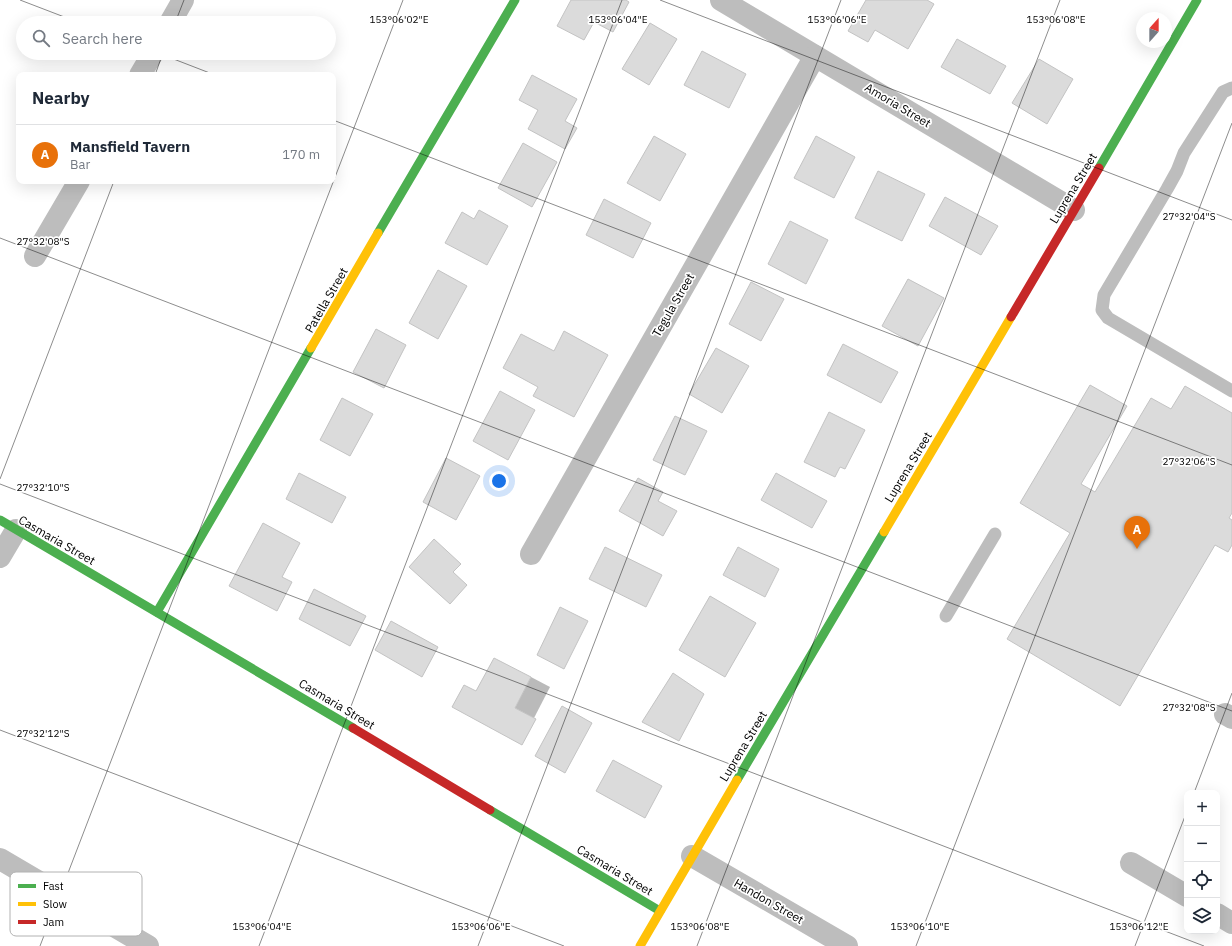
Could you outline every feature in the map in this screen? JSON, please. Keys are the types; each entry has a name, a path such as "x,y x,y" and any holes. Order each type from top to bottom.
{"street":[{"path":"174,16 183,0"},
{"name":"Patella Street","path":"157,612 515,0"},
{"name":"Amoria Street","path":"721,0 1074,210"},
{"name":"Luprena Street","path":"640,946 1197,0"},
{"name":"Tegula Street","path":"531,554 815,56"},
{"path":"142,72 148,60"},
{"path":"35,256 77,184"},
{"path":"0,557 8,525"},
{"name":"Casmaria Street","path":"8,525 660,911"},
{"name":"Handon Street","path":"692,856 847,946"},
{"path":"0,859 22,872"},
{"path":"1131,863 1184,894"},
{"path":"1220,916 1232,923"},
{"path":"131,936 148,946"}],"lane":[{"path":"1232,88 1223,92 1184,153 1168,189 1104,295 1102,310 1108,318 1232,391"},
{"path":"946,616 995,534"}],"shaded area":[{"path":"531,677 550,687 534,718 515,708"}],"building":[{"path":"571,0 626,0 629,2 613,32 594,22 584,40 557,26"},
{"path":"866,0 927,0 934,4 908,49 875,30 868,42 848,31"},
{"path":"650,23 677,39 649,85 622,69"},
{"path":"957,39 1006,66 990,94 941,67"},
{"path":"702,51 746,74 729,108 684,85"},
{"path":"1039,59 1073,79 1047,124 1012,103"},
{"path":"532,75 577,99 565,121 577,128 565,149 528,129 538,110 519,100"},
{"path":"654,136 686,154 660,201 627,183"},
{"path":"816,136 855,157 834,198 794,178"},
{"path":"523,143 557,162 532,207 498,188"},
{"path":"878,171 925,194 902,241 855,218"},
{"path":"945,197 998,226 981,255 929,226"},
{"path":"604,199 651,223 633,258 586,235"},
{"path":"479,210 508,226 487,265 445,243 462,212 474,219"},
{"path":"790,221 828,240 806,284 768,264"},
{"path":"438,270 467,286 438,339 409,323"},
{"path":"908,279 944,298 918,346 882,326"},
{"path":"751,282 784,299 761,341 729,324"},
{"path":"376,329 406,345 384,388 353,372"},
{"path":"564,331 608,355 574,417 533,396 538,387 503,368 521,334 554,351"},
{"path":"843,344 898,372 881,403 827,375"},
{"path":"716,348 749,366 722,413 689,394"},
{"path":"1090,385 1127,406 1081,484 1095,492 1151,398 1171,409 1185,386 1232,413 1232,513 1229,518 1232,520 1232,545 1228,552 1215,545 1120,706 1007,639 1070,533 1020,503"},
{"path":"500,391 535,410 508,460 473,441"},
{"path":"342,398 373,414 350,456 320,440"},
{"path":"829,412 865,430 845,469 840,467 835,477 804,462"},
{"path":"675,416 707,431 685,475 653,460"},
{"path":"446,458 480,476 456,520 423,502"},
{"path":"299,473 346,497 332,523 286,499"},
{"path":"776,473 827,501 812,528 761,500"},
{"path":"638,478 663,492 658,501 677,511 663,536 619,511"},
{"path":"263,523 300,543 282,577 292,582 277,611 229,586"},
{"path":"434,539 461,564 453,572 467,585 450,604 409,567"},
{"path":"605,547 662,575 646,607 589,579"},
{"path":"738,547 779,569 765,597 723,575"},
{"path":"314,589 366,616 350,646 299,619"},
{"path":"710,596 756,623 725,677 679,650"},
{"path":"560,607 588,621 564,669 537,655"},
{"path":"391,621 438,647 422,677 375,650"},
{"path":"494,658 531,677 515,708 536,719 522,745 452,707 464,685 476,691"},
{"path":"673,673 704,694 679,741 642,722"},
{"path":"562,706 592,723 565,773 535,756"},
{"path":"613,760 662,786 645,818 596,791"}],"traffic: fast":[{"path":"378,233 515,0"},
{"path":"1099,168 1197,0"},
{"path":"157,612 311,348"},
{"path":"0,520 353,728"},
{"path":"737,780 884,532"},
{"path":"490,810 660,911"}],"traffic: slow":[{"path":"311,348 378,233"},
{"path":"884,532 1011,317"},
{"path":"640,946 737,780"}],"traffic: jam":[{"path":"1011,317 1099,168"},
{"path":"353,728 490,810"}],"place":[{"name":"Mansfield Tavern","path":"1137,549"}]}
